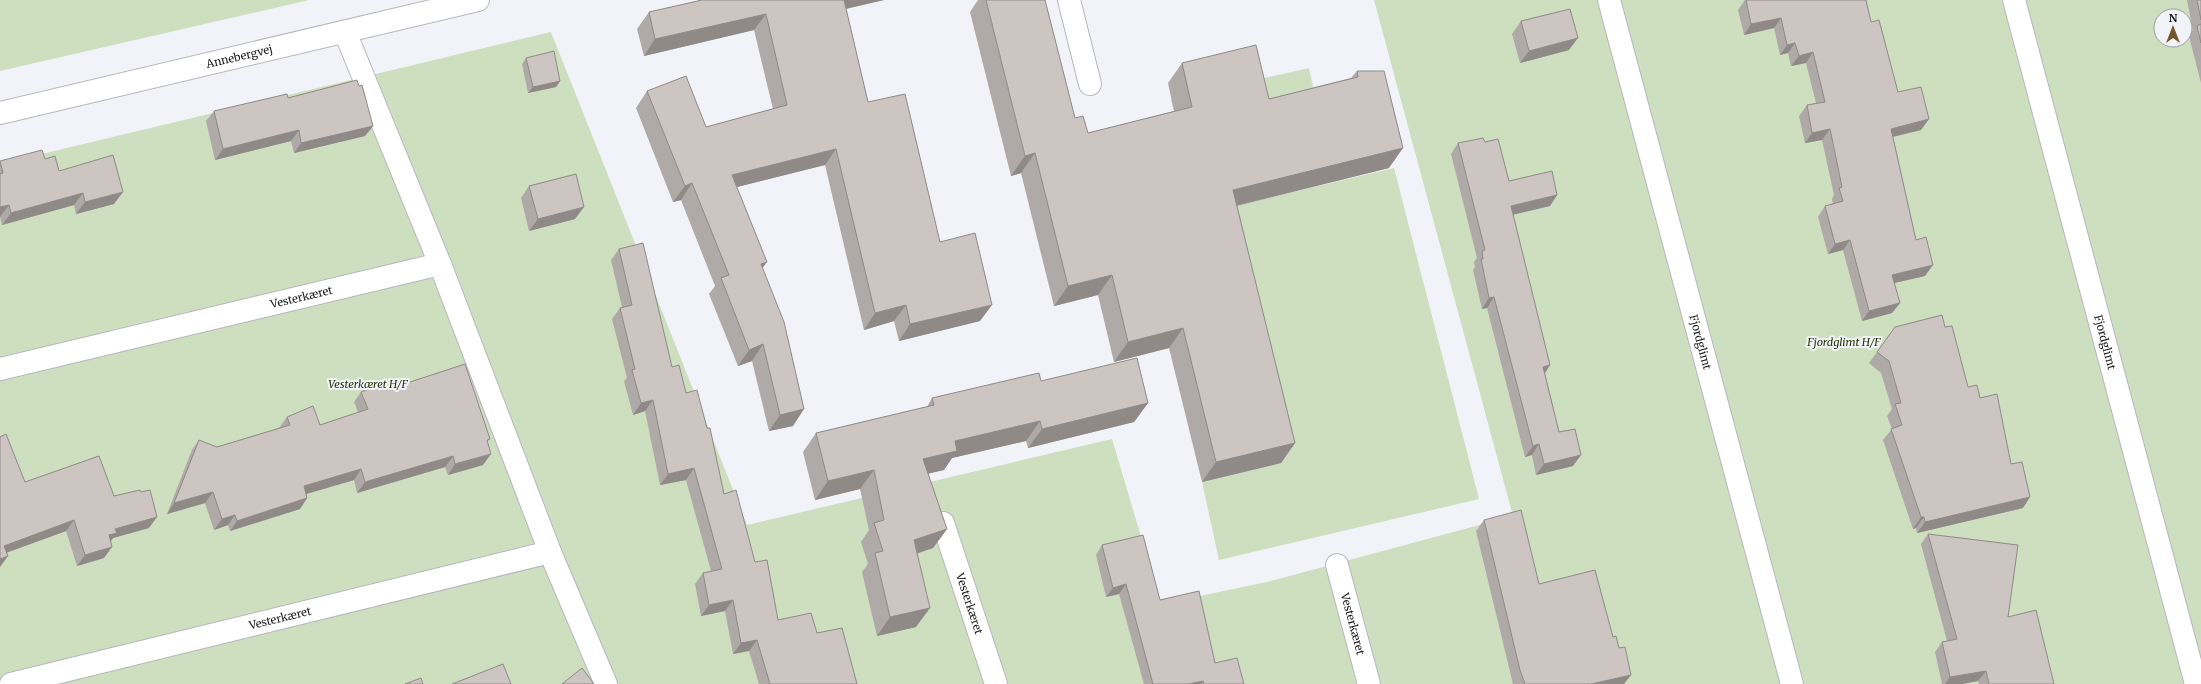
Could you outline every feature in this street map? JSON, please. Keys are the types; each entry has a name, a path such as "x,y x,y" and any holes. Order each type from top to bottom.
{"street":[{"name":"Annebergvej","path":"0,113 478,0"},
{"path":"1069,0 1090,84"},
{"name":"Fjordglimt","path":"1609,0 1792,684"},
{"name":"Fjordglimt","path":"2014,0 2196,684"},
{"path":"345,32 440,264 550,552 606,684"},
{"name":"Vesterkæret","path":"0,369 440,264"},
{"name":"Vesterkæret","path":"943,523 996,684"},
{"name":"Vesterkæret","path":"11,684 550,552"},
{"name":"Vesterkæret","path":"1337,564 1369,684"}],"green space":[{"path":"0,0 309,0 0,71"},
{"path":"1374,0 2201,0 2201,684 0,684 0,164 551,32 747,525 1112,439 1161,604 1267,582 1513,516"},
{"path":"1309,68 1313,87 1340,81 1344,97 1178,127 1171,99"},
{"path":"1394,168 1479,499 1219,560 1202,482 1280,463 1218,210"}],"building":[{"path":"702,0 844,0 868,102 905,94 940,242 975,233 992,305 910,324 906,305 875,313 836,149 732,175 767,262 761,264 784,322 804,409 780,415 763,344 749,350 721,278 729,275 692,183 685,186 647,91 686,76 706,127 787,105 766,14 655,39 649,12"},
{"path":"986,0 1045,0 1075,118 1083,116 1088,133 1192,107 1182,63 1256,45 1269,99 1358,77 1357,71 1384,71 1403,148 1233,190 1295,443 1216,462 1183,328 1128,342 1112,275 1068,286 1035,153 1025,156"},
{"path":"1746,0 1866,0 1871,22 1879,20 1898,92 1921,87 1929,119 1891,129 1916,240 1926,237 1933,265 1892,275 1900,303 1869,311 1850,240 1835,244 1825,206 1843,201 1839,188 1842,187 1830,129 1812,133 1807,105 1825,102 1813,52 1799,56 1795,43 1787,45 1781,18 1751,24"},
{"path":"2197,0 2201,0 2201,20"},
{"path":"1570,9 1578,38 1529,51 1521,21"},
{"path":"2201,24 2201,43 2197,26"},
{"path":"554,51 560,81 533,87 526,58"},
{"path":"357,80 359,86 362,85 373,126 301,143 299,130 223,149 214,111 287,94 288,98"},
{"path":"1483,138 1485,142 1498,139 1509,181 1552,171 1557,195 1511,206 1550,365 1543,367 1559,432 1575,429 1581,455 1544,464 1539,444 1533,446 1494,297 1489,298 1481,259 1483,259 1482,251 1485,250 1458,143"},
{"path":"42,150 45,159 55,156 59,171 113,155 123,192 85,202 83,193 11,213 9,205 0,207 0,174 3,173 0,161"},
{"path":"576,174 584,207 538,219 529,186"},
{"path":"643,243 672,367 679,365 686,393 697,390 707,428 710,428 724,494 736,490 755,562 767,560 778,620 811,613 817,633 842,628 857,684 770,684 757,640 741,643 733,600 709,605 703,573 722,569 694,468 668,474 653,400 641,403 632,370 635,369 620,308 632,305 619,249"},
{"path":"1942,315 1945,327 1952,326 1968,387 1977,385 1980,398 1997,394 2011,464 2022,462 2030,497 1925,522 1924,517 1921,517 1891,429 1902,425 1895,404 1901,403 1889,361 1877,352 1895,327"},
{"path":"1137,358 1148,403 1042,429 1040,421 955,441 957,451 923,459 947,529 914,540 930,608 890,617 875,553 883,551 874,523 884,520 874,470 828,481 816,433 934,405 932,398 1039,373 1041,381"},
{"path":"465,364 490,439 487,440 491,454 455,464 453,456 365,482 361,469 304,486 307,498 237,521 235,515 222,519 213,492 174,503 199,440 217,447 290,425 287,417 313,406 320,425 368,409 361,392 394,378 398,386"},
{"path":"6,434 25,482 99,456 114,496 140,490 141,492 150,490 157,517 115,529 117,533 109,535 112,547 85,555 74,520 4,546 8,556 0,559 0,437"},
{"path":"1521,510 1539,584 1595,570 1613,637 1616,636 1619,648 1625,647 1631,675 1591,684 1525,684 1520,670 1484,520"},
{"path":"1928,534 2018,545 2008,617 2036,610 2054,684 1989,684 1986,671 1950,677 1942,642 1957,639"},
{"path":"1143,535 1160,600 1199,591 1215,663 1237,658 1244,684 1204,684 1203,681 1188,684 1153,684 1126,584 1113,588 1102,545"},
{"path":"503,664 511,684 452,684"},
{"path":"582,668 594,684 562,684"},
{"path":"421,678 423,684 405,684"}],"park label":[{"name":"Fjordglimt H/F","path":"1844,342"},
{"name":"Vesterkæret H/F","path":"368,384"}]}
